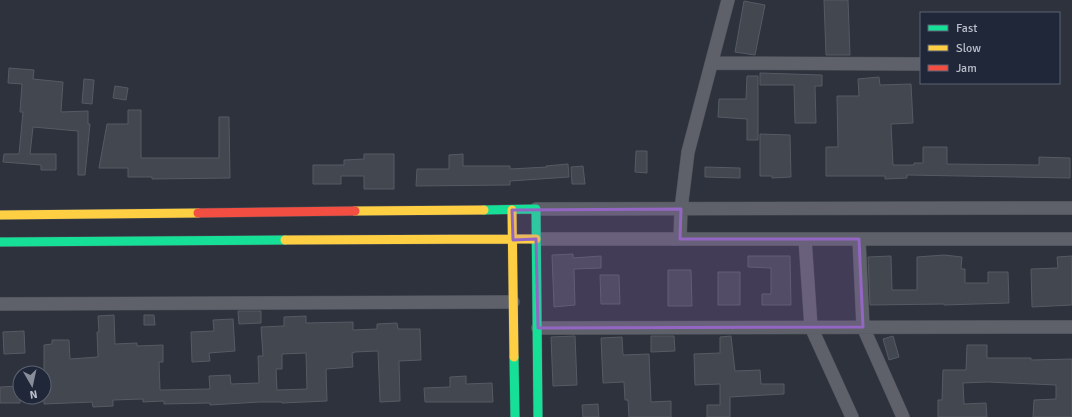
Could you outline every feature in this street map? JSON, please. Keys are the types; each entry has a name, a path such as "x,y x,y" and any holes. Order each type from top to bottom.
{"street":[{"path":"680,239 681,209 688,152 728,0"},
{"path":"712,63 920,64"},
{"path":"0,215 512,210 1072,208"},
{"path":"512,210 515,417"},
{"path":"536,210 538,417"},
{"path":"0,242 536,239 1072,239"},
{"path":"805,239 811,327 852,417"},
{"path":"859,239 863,327 903,417"},
{"path":"0,304 514,302"},
{"path":"538,328 1072,327"}],"highlighted area":[{"path":"681,209 680,239 859,239 863,327 538,328 536,239 513,240 512,210"}],"building":[{"path":"824,0 848,0 850,55 826,55"},
{"path":"744,1 765,5 755,55 735,52"},
{"path":"9,68 34,70 33,79 63,82 61,112 88,111 88,124 90,124 85,175 78,175 78,131 33,127 30,154 56,154 56,170 41,170 41,165 3,162 4,154 19,154 23,112 20,112 22,84 8,83"},
{"path":"760,73 822,75 822,86 815,86 816,123 795,123 794,85 760,85"},
{"path":"747,76 758,76 758,140 747,140 747,119 718,117 719,99 746,99"},
{"path":"879,77 880,85 911,84 913,123 891,124 893,165 914,165 914,163 923,163 923,147 947,147 947,164 1039,165 1039,157 1070,158 1070,178 907,175 907,178 885,179 885,176 826,176 826,147 838,147 837,96 859,96 858,79"},
{"path":"84,79 94,80 92,104 82,103"},
{"path":"115,86 128,88 126,100 113,98"},
{"path":"128,110 141,110 141,158 219,158 219,117 229,117 230,178 152,179 152,177 128,177 128,168 99,168 107,124 128,124"},
{"path":"760,134 790,135 791,177 772,178 772,176 760,176"},
{"path":"636,151 647,151 647,173 635,172"},
{"path":"364,154 394,154 394,189 364,189 364,176 341,176 341,184 313,184 313,165 344,165 344,160 364,159"},
{"path":"463,154 463,166 510,166 510,169 568,164 569,177 510,181 510,185 416,186 417,169 449,169 449,155"},
{"path":"583,166 585,184 572,184 571,167"},
{"path":"705,167 740,168 740,178 705,177"},
{"path":"573,254 573,258 601,256 601,268 574,269 575,305 554,307 552,255"},
{"path":"944,255 962,257 961,269 965,269 965,283 988,283 988,272 1008,272 1009,303 870,305 868,257 891,256 892,290 917,290 917,257"},
{"path":"748,256 790,256 791,305 762,305 762,294 771,294 771,268 748,267"},
{"path":"1072,256 1072,305 1032,307 1031,269 1058,268 1057,257"},
{"path":"668,270 691,270 692,306 668,306"},
{"path":"718,272 740,272 740,305 718,305"},
{"path":"600,275 619,275 620,304 601,304"},
{"path":"238,311 261,311 261,323 239,324"},
{"path":"114,315 115,344 137,343 137,346 163,345 163,362 159,362 160,390 210,389 209,376 230,375 231,384 259,383 258,356 263,356 261,327 284,326 284,317 306,316 306,323 353,322 353,330 377,329 377,324 397,323 398,329 420,329 421,360 399,361 400,401 380,402 378,351 352,353 353,367 326,369 327,401 282,403 260,402 210,405 210,403 164,404 164,401 143,402 143,399 113,400 113,406 93,407 92,402 52,404 52,365 44,365 44,345 52,344 52,340 69,340 70,359 98,357 97,332 99,332 98,316","holes":["306,353 307,389 277,390 276,369 282,369 282,354"]},
{"path":"144,315 154,315 155,325 144,325"},
{"path":"233,319 235,351 209,353 210,361 192,362 191,332 214,331 213,320"},
{"path":"24,331 25,353 4,354 3,332"},
{"path":"575,336 577,385 553,386 551,337"},
{"path":"651,336 674,336 675,351 651,352"},
{"path":"731,336 735,371 760,370 761,384 784,384 784,394 730,397 730,417 707,417 707,405 720,405 720,384 695,385 694,354 720,353 720,337"},
{"path":"893,336 899,357 889,360 883,339"},
{"path":"622,337 623,355 649,354 651,402 671,401 671,417 629,417 628,400 625,400 624,382 603,383 601,338"},
{"path":"967,345 987,345 987,358 1031,358 1031,360 1072,359 1072,417 1033,417 1034,400 1056,399 1056,385 987,382 963,383 964,404 986,403 987,417 938,417 938,400 942,400 943,370 966,370"},
{"path":"466,376 466,384 492,383 493,402 425,402 424,388 450,387 450,377"},
{"path":"12,386 12,403 0,403 0,387"},
{"path":"598,404 599,417 583,417 582,405"}],"traffic: fast":[{"path":"484,210 536,209 538,417"},
{"path":"0,242 285,240"},
{"path":"514,357 515,417"}],"traffic: slow":[{"path":"355,211 484,210"},
{"path":"512,210 514,357"},
{"path":"0,215 198,213"},
{"path":"285,240 536,239"}],"traffic: jam":[{"path":"198,213 355,211"}]}
